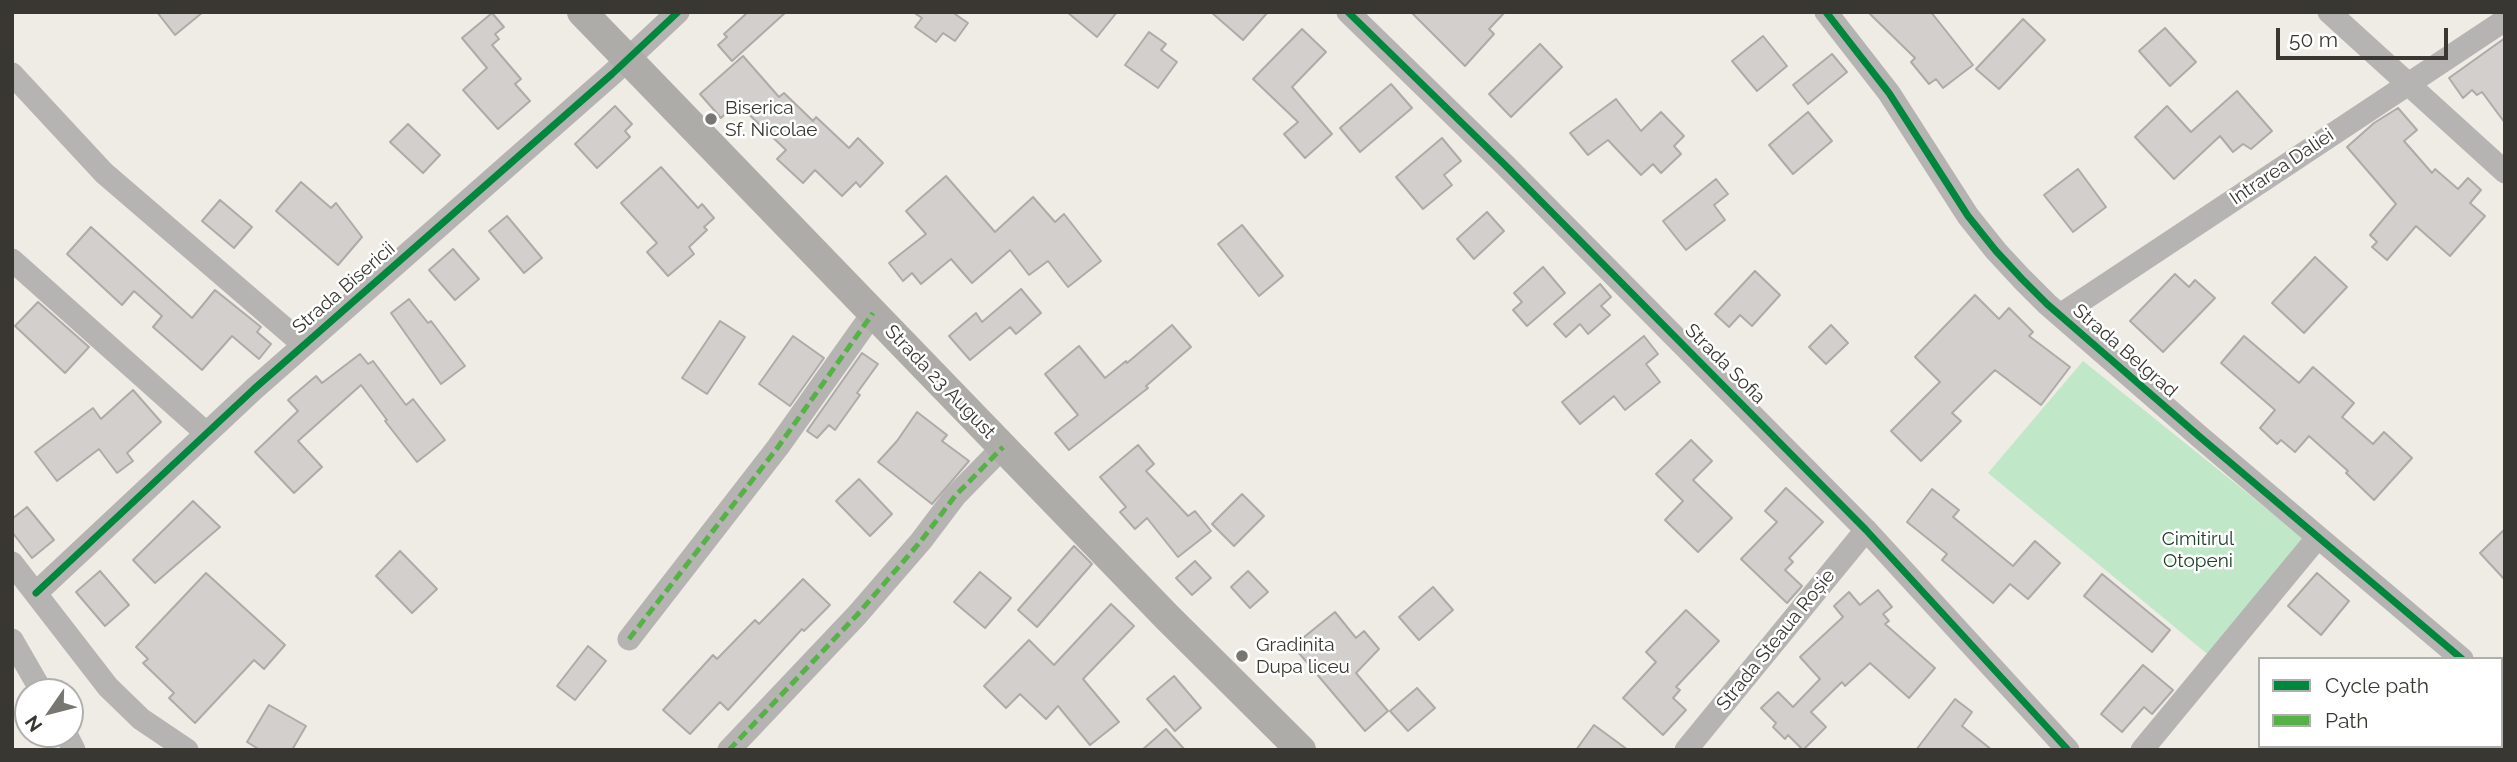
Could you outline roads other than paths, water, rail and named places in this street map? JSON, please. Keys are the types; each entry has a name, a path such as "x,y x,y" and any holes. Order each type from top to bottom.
{"main road":[{"name":"Strada 23 August","path":"582,12 1167,617 1301,750"}],"street":[{"name":"Strada Bisericii","path":"36,593 206,433 628,60 678,12"},
{"name":"Strada Sofia","path":"1348,12 1505,165 1866,530 2067,750"},
{"name":"Strada Belgrad","path":"1826,12 1889,93 1968,216 1996,251 2060,315 2460,657"},
{"path":"2329,12 2505,172"},
{"name":"Intrarea Daliei","path":"2060,315 2505,20"},
{"path":"12,74 104,173 304,345"},
{"path":"12,260 206,433"},
{"path":"629,639 778,447 873,313"},
{"path":"730,750 857,615 921,541 955,496 1003,447"},
{"name":"Strada Steaua Roșie","path":"1686,750 1866,530"},
{"path":"2142,750 2318,537"},
{"path":"12,563 108,687 141,719 187,750"},
{"path":"12,640 35,678"}],"place":[{"name":"Biserica Sf. Nicolae","path":"711,119"},
{"name":"Gradinita Dupa liceu","path":"1242,656"}],"park label":[{"name":"Cimitirul Otopeni","path":"2198,550"}]}
